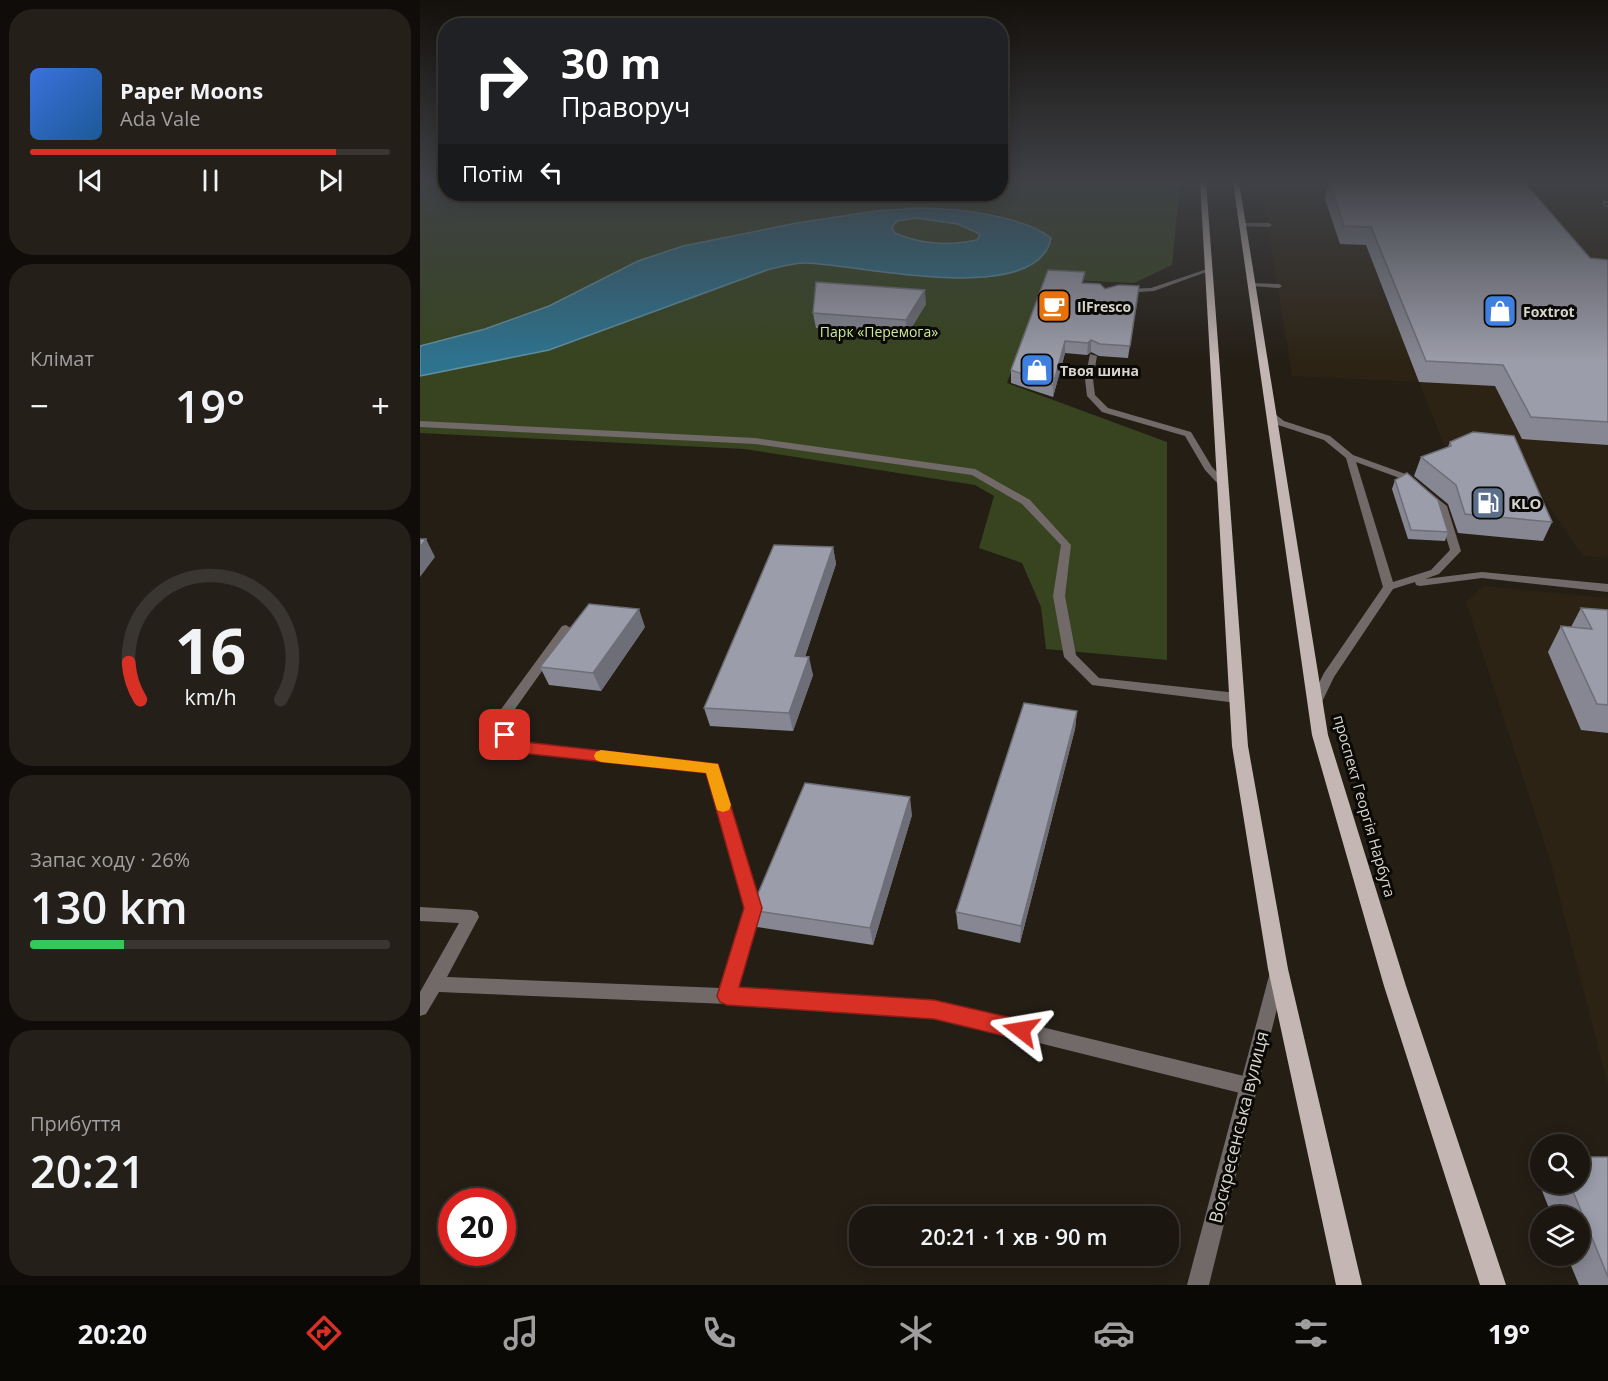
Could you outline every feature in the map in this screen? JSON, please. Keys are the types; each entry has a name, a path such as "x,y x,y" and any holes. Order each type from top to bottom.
{"main road":[{"path":"1207,242 1240,746 1278,969 1349,1285"},
{"name":"проспект Георгія Нарбута","path":"1246,242 1320,735 1395,986 1493,1285"}],"street":[{"path":"1118,291 1152,290 1209,270"},
{"path":"1252,285 1279,286"},
{"path":"1093,356 1089,380 1091,396 1105,410 1188,434 1208,468 1223,484"},
{"path":"1270,413 1281,423 1327,438 1350,457 1408,478 1442,506 1456,551 1435,572 1389,587 1328,676 1316,701"},
{"path":"420,424 755,441 975,472 1026,502 1066,545 1059,596 1070,657 1096,682 1237,698"},
{"path":"1350,457 1389,587"},
{"path":"1389,587 1482,575 1608,588"},
{"path":"566,629 498,723 512,746 712,768 753,908 727,996"},
{"path":"420,914 471,917 420,1008"},
{"name":"Воскресенська вулиця","path":"1198,1285 1278,969"},
{"path":"434,984 727,996 934,1009 1248,1086"}],"shaded area":[{"path":"1271,242 1608,242 1608,558 1583,556 1512,451 1444,445 1419,382 1292,376"},
{"path":"1483,586 1608,598 1608,1086 1550,860 1466,602"}],"green space":[{"name":"Парк «Перемога»","path":"420,242 1174,242 1172,265 1134,283 1047,279 1007,383 1167,442 1167,660 1046,649 1041,607 1022,563 979,548 994,496 975,485 744,449 420,433"}],"water":[{"path":"703,242 925,242 945,244 1049,242 1039,259 1015,272 982,277 903,274 808,263 788,265 767,270 549,350 420,376 420,346 485,329 549,306 638,261"}],"building":[{"path":"1377,242 1576,242 1590,258 1608,260 1608,422 1531,417 1503,365 1426,361"},
{"path":"1048,270 1085,272 1082,283 1100,284 1105,289 1119,285 1139,286 1130,346 1100,344 1091,340 1088,343 1065,341 1053,385 1011,370"},
{"path":"816,282 925,290 906,320 813,313"},
{"path":"1473,432 1514,436 1552,522 1465,514 1456,485 1421,457 1451,446 1450,442"},
{"path":"1407,473 1438,500 1448,532 1411,530 1395,480"},
{"path":"420,539 426,539 420,547"},
{"path":"774,545 833,547 795,656 809,657 789,713 704,708"},
{"path":"589,604 639,609 593,673 540,667"},
{"path":"1581,608 1608,610 1608,705 1597,704 1561,626 1592,629"},
{"path":"1024,703 1077,711 1021,926 956,912"},
{"path":"805,783 910,797 870,928 751,910"},
{"path":"1590,1157 1608,1157 1608,1277 1590,1233 1590,1206 1579,1206 1574,1194 1590,1194"}],"slow traffic":[{"path":"601,756 712,768 723,805"}],"place":[{"name":"IlFresco","path":"1054,306"},
{"name":"Foxtrot","path":"1500,311"},
{"name":"Твоя шина","path":"1037,370"},
{"name":"KLO","path":"1488,503"}],"route":[{"path":"505,735 512,746 712,768 753,908 727,996 934,1009 1021,1030"}]}
